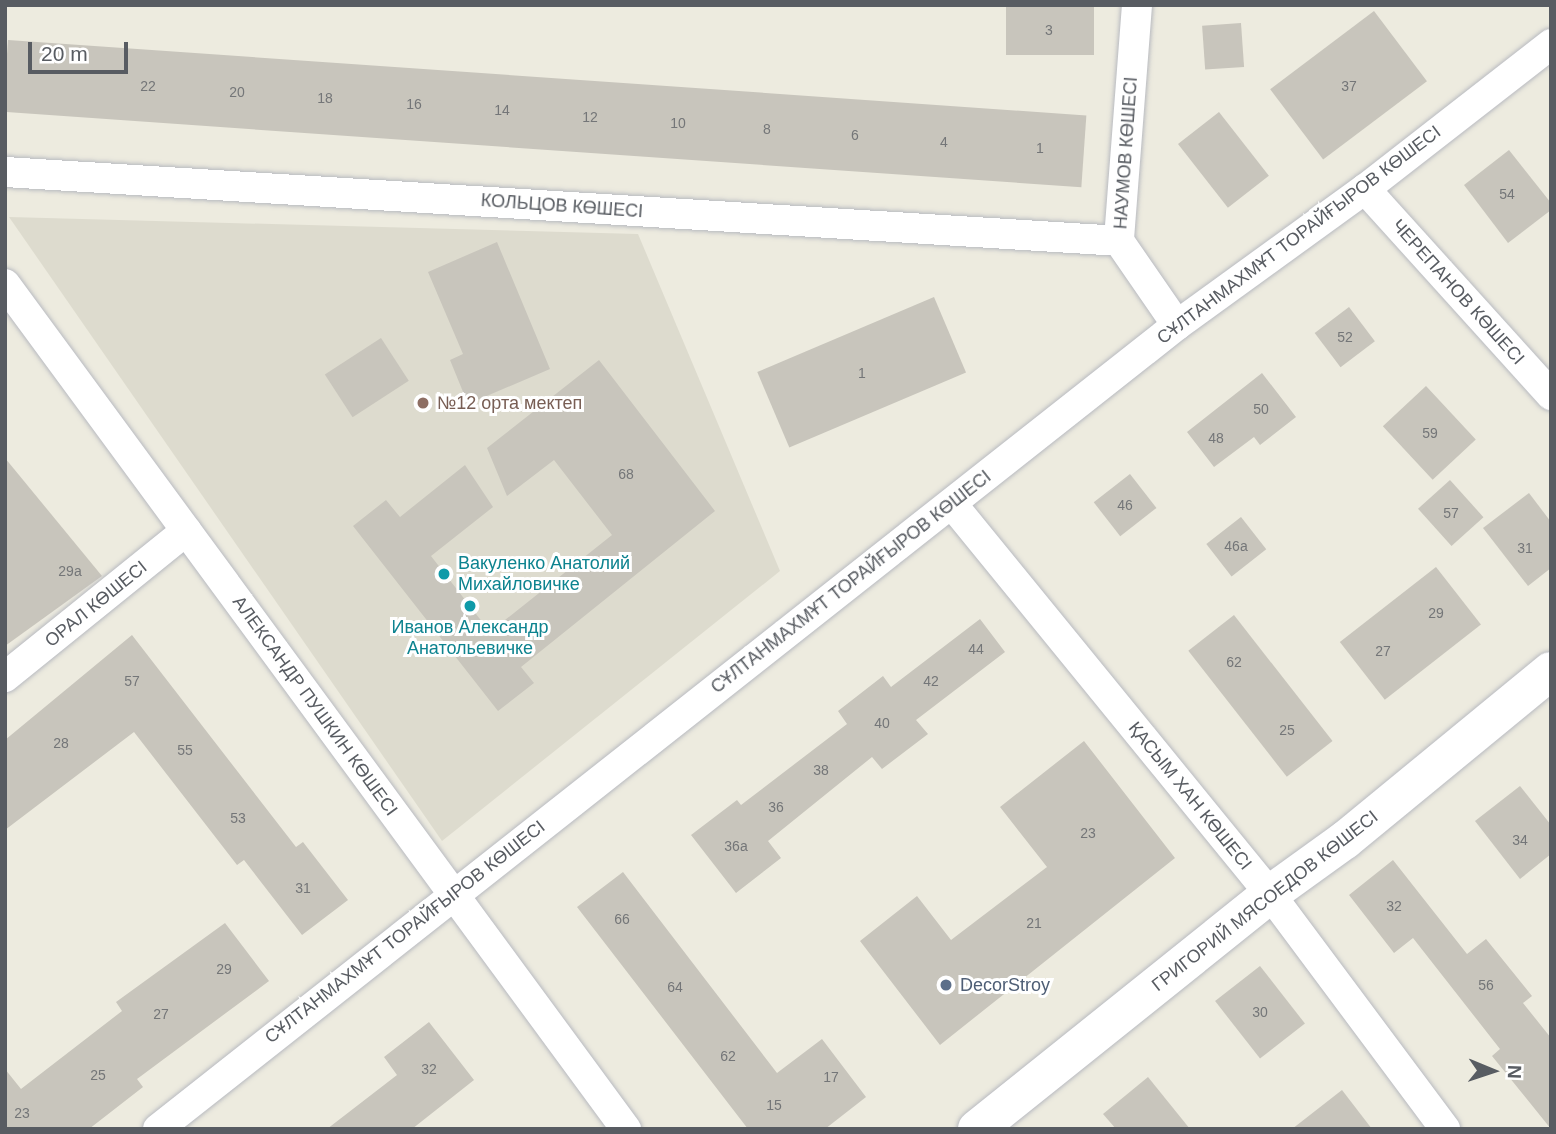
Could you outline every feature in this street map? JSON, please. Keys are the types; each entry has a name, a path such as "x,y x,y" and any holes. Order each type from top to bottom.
{"main road":[{"name":"ГРИГОРИЙ МЯСОЕДОВ КӨШЕСІ","path":"977,1129 1270,894 1345,840 1551,671"}],"street":[{"name":"НАУМОВ КӨШЕСІ","path":"1137,5 1119,241 1177,325"},
{"name":"СҰЛТАНМАХМҰТ ТОРАЙҒЫРОВ КӨШЕСІ","path":"158,1129 453,893 1177,325 1365,189 1551,44"},
{"name":"КОЛЬЦОВ КӨШЕСІ","path":"5,172 1119,241"},
{"name":"ЧЕРЕПАНОВ КӨШЕСІ","path":"1365,189 1551,395"},
{"name":"АЛЕКСАНДР ПУШКИН КӨШЕСІ","path":"5,284 626,1129"},
{"name":"ҚАСЫМ ХАН КӨШЕСІ","path":"952,503 1270,894 1445,1129"},
{"name":"ОРАЛ КӨШЕСІ","path":"5,677 186,531"}],"shaded area":[{"name":"№12 орта мектеп","path":"9,217 638,234 780,571 442,841"}],"building":[{"path":"1006,5 1094,5 1094,55 1006,55"},
{"path":"1374,11 1427,81 1323,160 1270,89"},
{"path":"1241,23 1244,67 1205,70 1202,26"},
{"path":"8,40 1086,115 1081,187 5,112"},
{"path":"1219,112 1269,176 1228,208 1178,144"},
{"path":"1509,150 1551,203 1551,210 1508,243 1464,185"},
{"path":"497,242 550,369 468,404 450,360 463,354 428,272"},
{"path":"934,297 966,372 789,448 757,372"},
{"path":"1349,307 1375,341 1341,367 1315,333"},
{"path":"381,338 409,381 353,417 325,374"},
{"path":"599,360 715,511 521,667 534,683 498,711 353,526 386,500 400,517 465,465 493,507 431,556 490,632 612,535 554,460 507,496 487,448"},
{"path":"1262,373 1296,417 1260,445 1254,437 1214,467 1187,432"},
{"path":"1426,386 1476,439 1433,480 1383,426"},
{"path":"5,458 102,576 5,646"},
{"path":"1130,474 1156,508 1120,536 1094,502"},
{"path":"1450,480 1483,517 1452,546 1418,509"},
{"path":"1529,493 1551,522 1551,568 1528,586 1483,528"},
{"path":"1241,517 1266,549 1232,576 1206,544"},
{"path":"1436,567 1481,625 1385,700 1340,642"},
{"path":"1234,615 1333,741 1287,777 1188,651"},
{"path":"980,619 1005,652 916,720 928,734 882,769 872,757 768,841 781,858 736,893 691,835 737,800 741,805 847,724 838,711 883,676 891,687"},
{"path":"132,635 296,847 303,842 348,900 302,935 244,860 237,865 134,732 5,830 5,740"},
{"path":"1084,741 1175,858 940,1045 860,941 917,896 951,940 1047,867 1000,807"},
{"path":"1520,786 1551,825 1551,854 1520,879 1475,821"},
{"path":"1393,860 1467,954 1486,939 1532,996 1523,1003 1551,1038 1551,1129 1492,1056 1500,1049 1413,938 1394,953 1349,895"},
{"path":"623,872 777,1073 822,1039 866,1097 825,1129 748,1129 577,907"},
{"path":"225,923 269,981 137,1079 143,1087 89,1129 5,1129 5,1069 21,1089 122,1011 116,1002"},
{"path":"1260,966 1305,1024 1260,1059 1215,1001"},
{"path":"429,1022 474,1080 412,1129 327,1129 397,1075 384,1057"},
{"path":"1148,1077 1190,1129 1116,1129 1103,1114"},
{"path":"1342,1090 1372,1129 1292,1129"}],"place":[{"name":"№12 орта мектеп","path":"423,403"},
{"name":"Вакуленко Анатолий Михайловичке","path":"444,574"},
{"name":"Иванов Александр Анатольевичке","path":"470,606"},
{"name":"DecorStroy","path":"946,985"}]}
